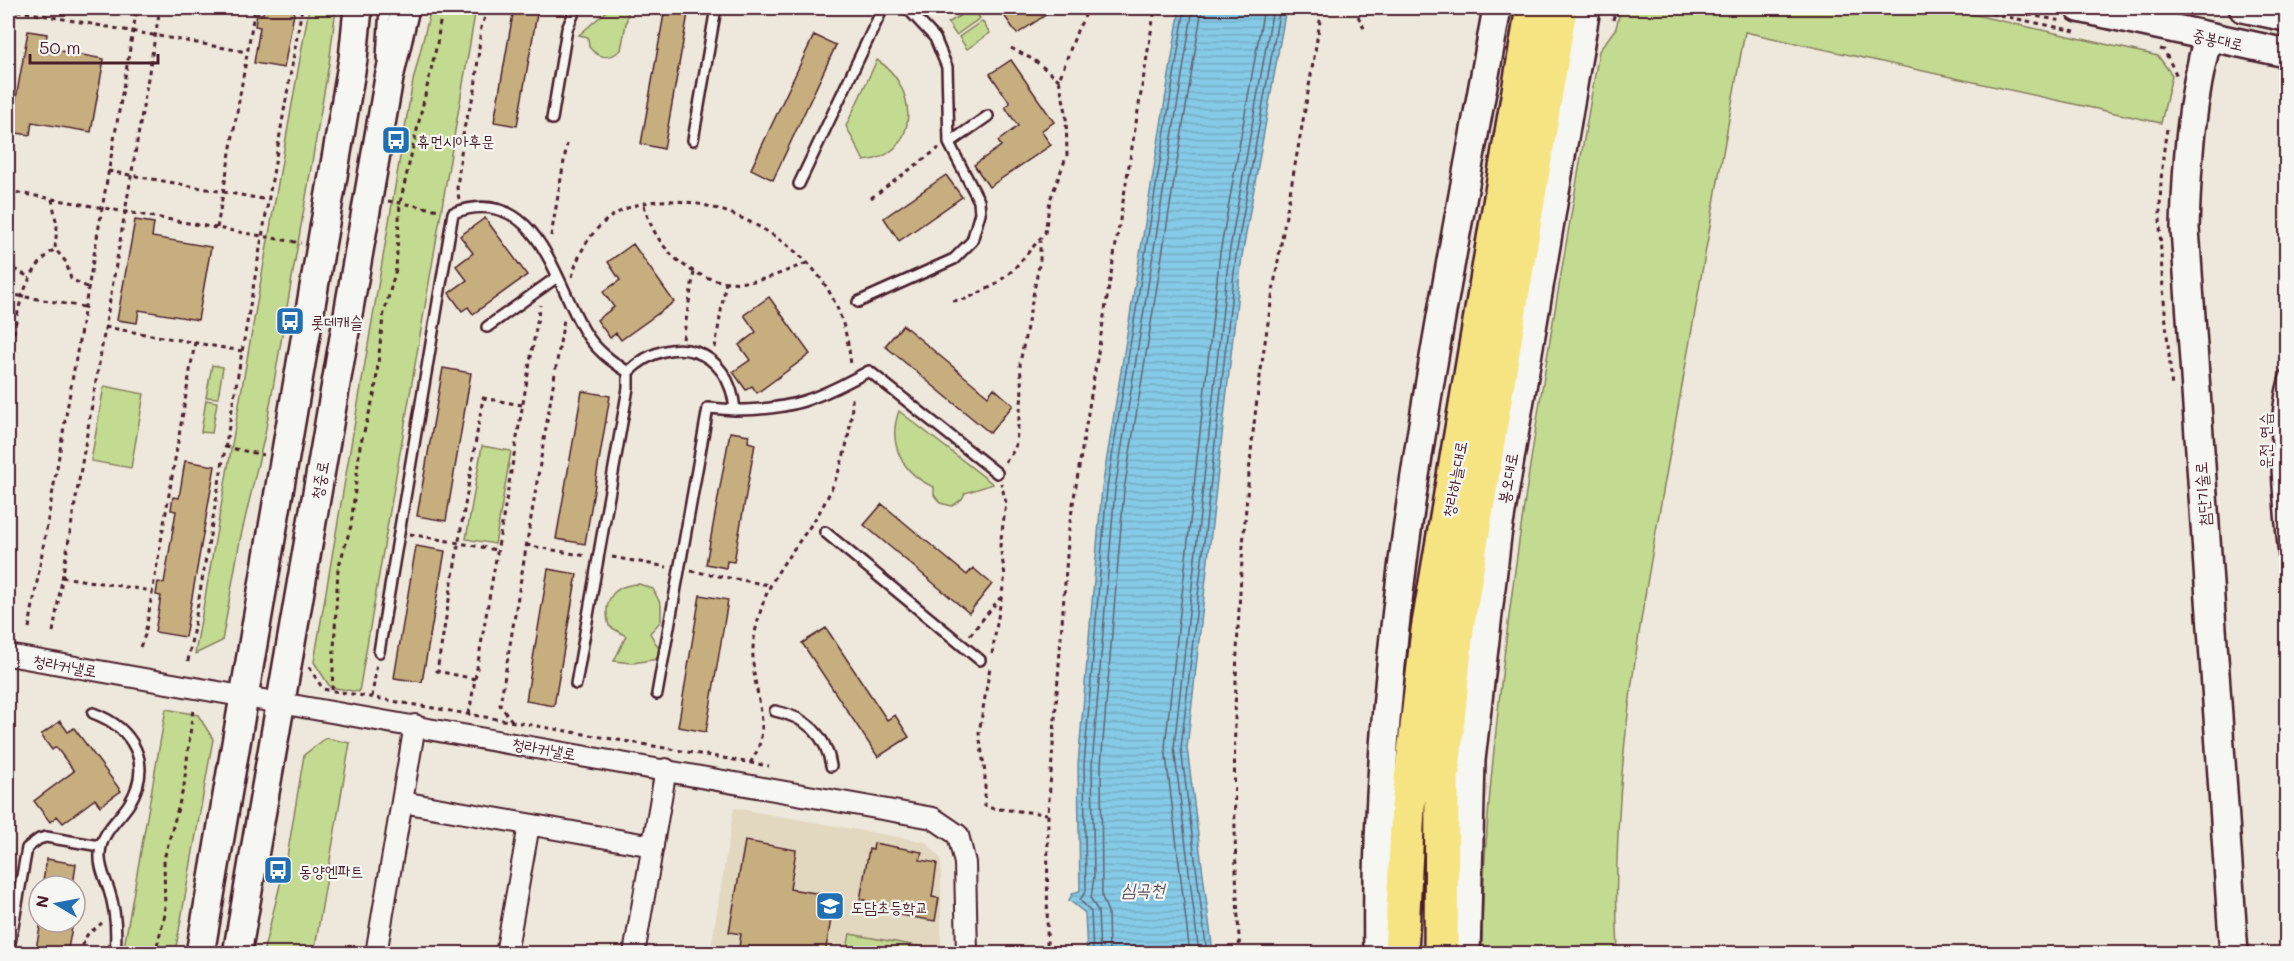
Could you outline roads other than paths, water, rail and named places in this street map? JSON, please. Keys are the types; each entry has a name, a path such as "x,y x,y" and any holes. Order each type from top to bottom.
{"highway":[{"name":"청라하늘대로","path":"1401,954 1408,807 1428,630 1533,8"},
{"name":"청라하늘대로","path":"1442,954 1442,780 1457,628 1586,11"}],"street":[{"path":"200,954 232,754 244,696 349,81 358,8"},
{"name":"청중로","path":"237,954 378,141 405,8"},
{"path":"1378,954 1381,808 1399,589 1427,408 1497,8"},
{"path":"2243,8 2286,17"},
{"name":"봉오대로","path":"1466,954 1471,760 1497,536 1586,11"},
{"name":"중봉대로","path":"2077,19 2208,37 2286,53"},
{"name":"첨단기술로","path":"2208,37 2199,67 2188,143 2185,228 2234,954"},
{"name":"청라커낼로","path":"8,655 666,769 933,818 958,835 965,863 967,954"},
{"path":"376,954 416,725"},
{"path":"634,954 666,769"},
{"path":"402,802 653,846"},
{"path":"506,954 529,825"}],"lane":[{"path":"378,141 385,8"},
{"path":"552,119 567,29 576,8"},
{"path":"693,140 716,8"},
{"path":"799,184 883,8"},
{"path":"858,302 954,259 972,241 980,213 979,201 949,143 947,67 935,38 907,8"},
{"path":"949,143 988,116"},
{"path":"379,652 458,211 472,206 516,216 537,235 567,297 595,345 604,355 628,372"},
{"path":"487,327 557,277"},
{"path":"628,372 648,357 662,351 681,350 712,361 728,376 734,391 735,410"},
{"path":"657,694 708,408 735,410 798,405 869,370 997,473"},
{"path":"576,684 628,388 628,372"},
{"name":"운전 연습","path":"2286,374 2279,395 2278,462 2286,581"},
{"path":"825,532 980,660"},
{"path":"775,711 800,717 808,723 826,748 831,766"},
{"path":"93,713 110,721 126,733 135,746 139,765 133,794 100,846 100,866 115,916 115,954"},
{"path":"8,954 12,906 24,857 33,843 46,837 100,846"}],"water":[{"name":"심곡천","path":"1180,8 1286,8 1242,256 1187,748 1213,953 1087,953 1085,913 1069,900 1073,893 1080,891 1078,765 1102,488"}],"place":[{"name":"휴먼시아후문","path":"396,140"},
{"name":"롯데캐슬","path":"290,321"},
{"name":"동양엔파트","path":"278,870"},
{"name":"도담초등학교","path":"830,906"}]}
